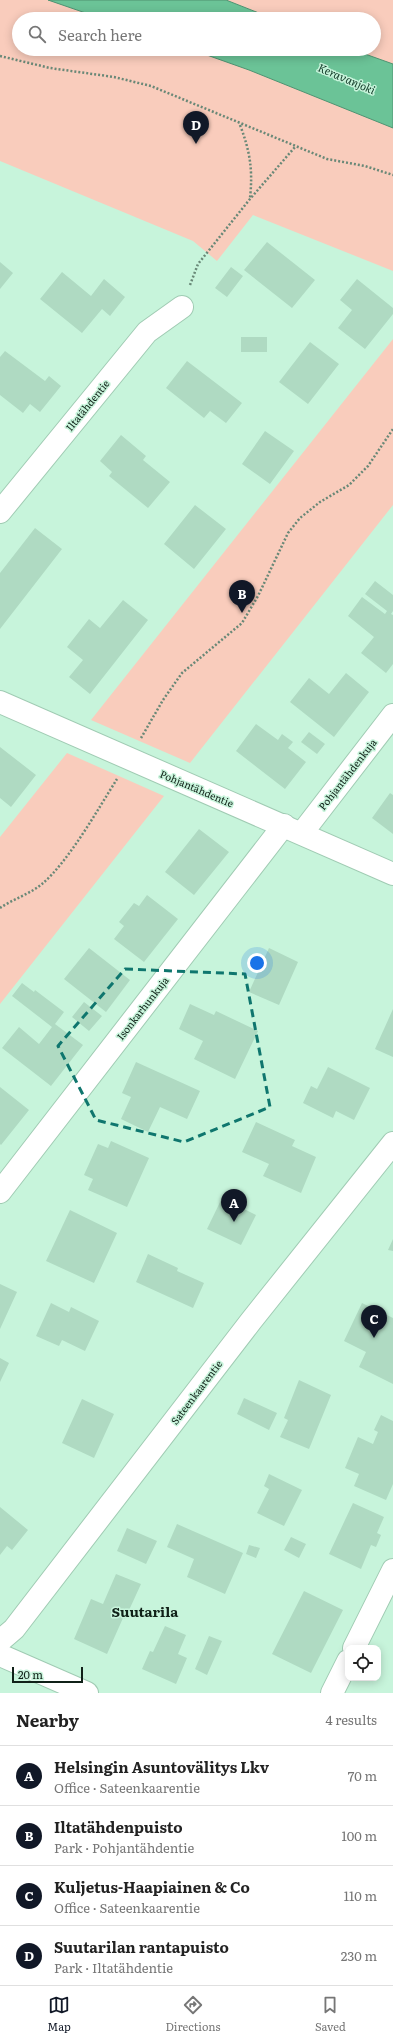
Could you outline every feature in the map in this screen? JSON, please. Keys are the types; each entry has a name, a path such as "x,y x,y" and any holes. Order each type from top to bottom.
{"street":[{"name":"Iltatähdentie","path":"0,512 146,332 182,307"},
{"name":"Pohjantähdentie","path":"0,702 393,874"},
{"name":"Pohjantähdenkuja","path":"293,829 393,715"},
{"name":"Isonkarhunkuja","path":"0,1192 293,829"},
{"name":"Sateenkaarentie","path":"0,1641 14,1629 251,1321 393,1143"},
{"path":"356,1645 393,1570"},
{"path":"0,1655 87,1693"},
{"path":"332,1693 345,1667"}],"path":[{"path":"0,56 50,68 114,77 151,86 327,159 365,166 393,175"},
{"path":"240,124 248,146 252,176 250,199"},
{"path":"182,307 198,264 295,146"},
{"path":"0,908 42,884 56,869 99,808 163,700 182,673 242,623 258,596 288,534 300,518 320,502 349,485 364,471 393,429"}],"highlighted area":[{"path":"125,969 245,974 270,1107 184,1142 96,1120 58,1046"}],"shaded area":[{"path":"0,0 48,0 83,12 12,12 12,56 210,56 249,70 393,128 393,271 253,215 217,261 193,241 0,161"},
{"path":"226,0 393,0 393,64 371,56 381,56 381,12 256,12"},
{"path":"393,339 393,505 190,763 91,720"},
{"path":"67,753 164,796 0,1004 0,837"}],"water":[{"path":"48,0 226,0 256,12 83,12"},
{"name":"Keravanjoki","path":"210,56 371,56 393,64 393,128 249,70"}],"building":[{"path":"267,242 315,280 292,308 244,270"},
{"path":"0,262 13,273 0,289"},
{"path":"231,267 243,276 227,297 215,288"},
{"path":"62,272 91,296 104,279 125,297 110,316 102,309 82,333 40,299"},
{"path":"357,279 393,308 393,314 365,349 338,328 352,310 340,300"},
{"path":"241,337 267,337 267,352 241,352"},
{"path":"310,342 339,364 308,404 279,382"},
{"path":"5,351 45,381 49,376 61,386 40,412 30,404 23,413 0,395 0,357"},
{"path":"187,361 242,403 226,423 210,411 204,418 166,388"},
{"path":"265,431 294,451 270,484 242,464"},
{"path":"121,435 146,456 143,460 170,482 148,508 109,476 112,472 100,461"},
{"path":"195,505 226,529 194,569 164,544"},
{"path":"35,528 62,549 0,629 0,573"},
{"path":"375,581 393,595 393,611 391,614 393,615 393,664 386,673 361,653 374,637 348,616 362,597 385,614 387,611 365,594"},
{"path":"123,600 148,620 90,694 69,677 83,660 67,647 89,619 100,628"},
{"path":"346,673 369,692 334,737 290,702 309,678 329,694"},
{"path":"256,724 278,740 282,734 293,742 288,748 306,762 285,789 236,751"},
{"path":"309,732 325,744 317,754 301,742"},
{"path":"0,747 36,775 11,807 0,798"},
{"path":"390,793 393,795 393,834 372,818"},
{"path":"199,829 229,852 194,895 165,872"},
{"path":"147,895 178,919 144,962 114,939 124,926 119,922 134,903 139,906"},
{"path":"89,948 130,980 106,1012 64,979"},
{"path":"269,948 298,962 279,1005 249,992"},
{"path":"22,983 34,992 35,990 64,1012 55,1024 83,1045 51,1086 2,1048 19,1027 39,1044 52,1027 12,996"},
{"path":"84,1002 102,1016 89,1031 72,1017"},
{"path":"190,1004 214,1015 216,1011 258,1031 235,1079 194,1059 203,1041 179,1029"},
{"path":"393,1009 393,1057 375,1049"},
{"path":"136,1062 200,1091 187,1119 160,1107 148,1132 121,1119 131,1097 122,1093"},
{"path":"328,1067 370,1088 354,1120 336,1111 333,1118 303,1103 311,1086 317,1089"},
{"path":"0,1087 29,1110 1,1145 0,1144"},
{"path":"256,1122 295,1140 292,1146 316,1157 301,1193 263,1176 269,1164 242,1152"},
{"path":"111,1141 149,1158 127,1207 88,1190 93,1179 84,1175 98,1144 108,1148"},
{"path":"222,1198 256,1215 241,1245 207,1229"},
{"path":"70,1210 117,1233 94,1283 46,1261"},
{"path":"393,1239 393,1251 388,1250"},
{"path":"148,1254 178,1268 177,1271 204,1283 193,1308 136,1282"},
{"path":"0,1284 17,1292 0,1329"},
{"path":"51,1303 69,1312 71,1307 99,1321 85,1351 62,1340 59,1346 36,1336"},
{"path":"362,1303 393,1318 393,1384 359,1367 366,1352 344,1341"},
{"path":"0,1358 9,1363 0,1382"},
{"path":"299,1380 331,1395 309,1449 280,1437 288,1420 284,1418"},
{"path":"244,1398 277,1413 269,1430 237,1414"},
{"path":"82,1399 114,1414 94,1458 62,1443"},
{"path":"381,1415 393,1421 393,1484 386,1500 354,1486 359,1474 345,1468 358,1437 373,1444 378,1432 374,1430"},
{"path":"269,1474 302,1490 284,1526 257,1513 269,1489 264,1486"},
{"path":"353,1503 384,1517 377,1533 381,1535 376,1547 371,1545 361,1569 329,1554"},
{"path":"0,1507 28,1530 12,1550 7,1546 0,1555"},
{"path":"177,1524 243,1553 225,1594 187,1577 194,1559 167,1547"},
{"path":"127,1528 157,1541 146,1564 117,1551"},
{"path":"291,1537 306,1544 299,1558 284,1550"},
{"path":"249,1545 260,1548 256,1558 246,1554"},
{"path":"116,1574 141,1584 125,1619 123,1618 107,1654 74,1639 91,1599 103,1604"},
{"path":"304,1591 343,1610 311,1673 272,1654"},
{"path":"165,1626 186,1635 178,1654 187,1658 176,1684 142,1669 150,1651 153,1652"},
{"path":"209,1636 222,1641 207,1675 195,1669"}],"place":[{"name":"Suutarilan rantapuisto","path":"196,144"},
{"name":"Iltatähdenpuisto","path":"242,613"},
{"name":"Helsingin Asuntovälitys Lkv","path":"234,1222"},
{"name":"Kuljetus-Haapiainen & Co","path":"374,1338"}],"district":[{"name":"Suutarila","path":"145,1611"}]}
